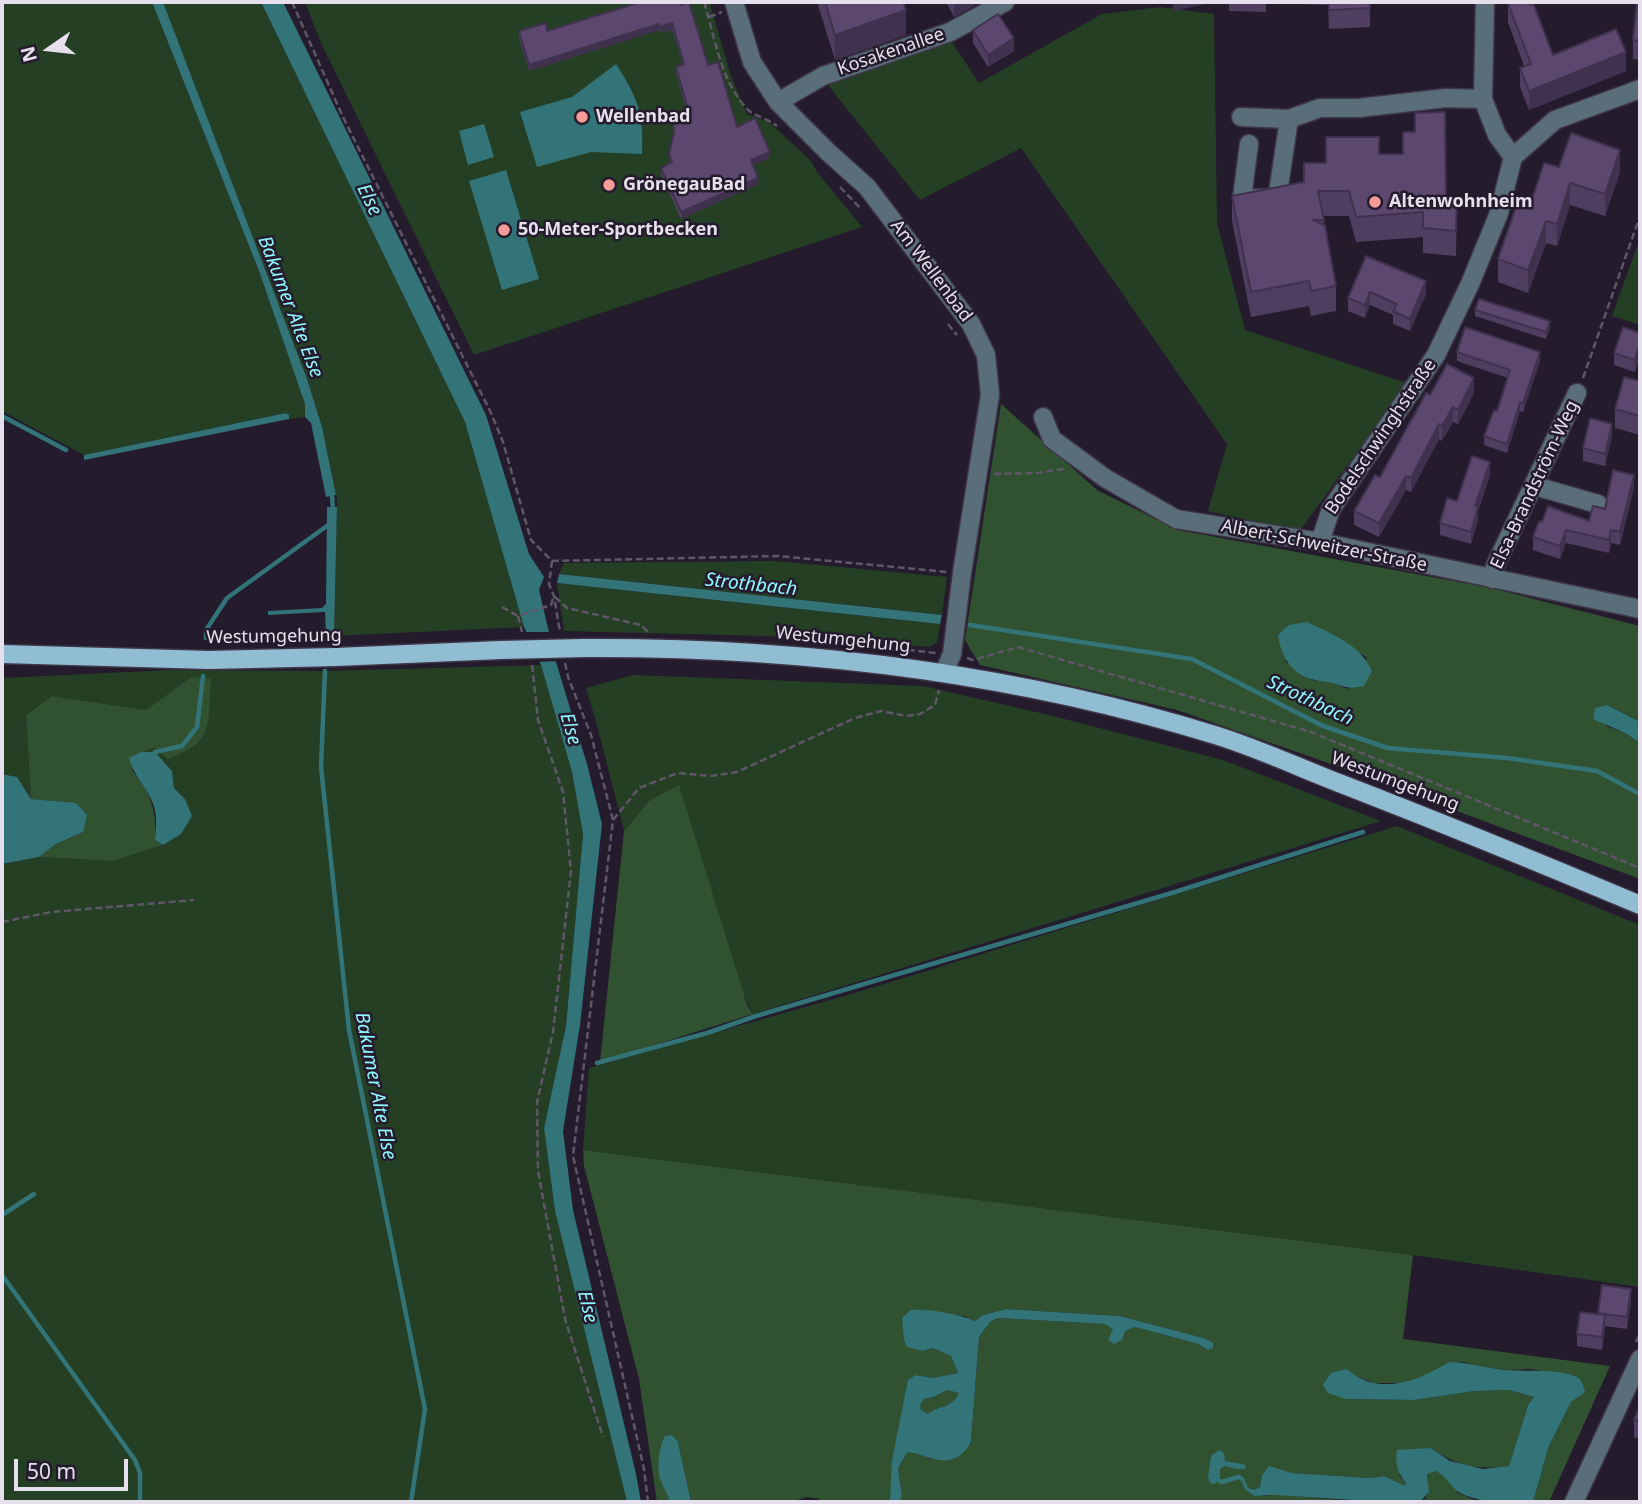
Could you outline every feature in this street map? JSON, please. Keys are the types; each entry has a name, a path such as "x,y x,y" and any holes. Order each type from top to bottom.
{"main road":[{"name":"Westumgehung","path":"2,654 209,660 584,648 743,651 944,673 1078,698 1216,736 1465,831 1640,905"}],"street":[{"name":"Am Wellenbad","path":"734,2 752,62 778,102 867,187 971,324 986,355 990,395 944,673"},
{"name":"Kosakenallee","path":"778,102 823,76 950,32 1005,2"},
{"path":"1485,2 1483,99 1497,135 1513,157 1555,120 1640,89"},
{"path":"1241,117 1289,119 1320,108 1358,108 1446,98 1483,99"},
{"path":"1249,144 1242,198 1277,199 1289,119"},
{"name":"Bodelschwinghstraße","path":"1320,542 1331,509 1436,355 1470,284 1499,213 1513,157"},
{"name":"Elsa-Brandström-Weg","path":"1493,579 1495,566 1577,393"},
{"name":"Albert-Schweitzer-Straße","path":"1043,417 1052,439 1105,478 1175,519 1320,542 1640,609"},
{"path":"1535,486 1598,504"},
{"path":"1574,1502 1640,1359"}],"path":[{"path":"292,2 343,117 491,413 503,442 531,540 552,561 778,556 962,573"},
{"path":"704,2 727,78 750,112 769,119 778,127"},
{"path":"834,181 870,219"},
{"path":"1577,393 1640,216"},
{"path":"947,323 962,344"},
{"path":"978,474 1037,473 1087,465"},
{"path":"552,561 549,583 562,641"},
{"path":"502,607 519,615 551,605 554,596"},
{"path":"554,596 567,608 641,625 650,635"},
{"path":"519,615 525,642"},
{"path":"932,653 946,650 973,660 1018,647 1311,732 1640,868"},
{"path":"564,653 568,677 591,735 613,820 573,1156 644,1469 648,1502"},
{"path":"529,655 533,668 538,720 563,792 571,871 553,1032 537,1102 538,1171 565,1319 603,1437"},
{"path":"613,820 639,788 678,773 711,776 737,772 855,718 881,711 906,716 920,714 935,705 944,673"},
{"path":"2,922 51,912 194,900"}],"shaded area":[{"path":"152,2 259,271 305,404 305,417 289,419 286,413 84,455 2,411 2,4"},
{"path":"163,2 261,2 465,422 524,627 334,636 337,500 322,427 307,379"},
{"name":"GrönegauBad","path":"305,2 714,2 710,4 730,73 747,114 769,122 811,161 862,227 474,355 321,43"},
{"path":"1160,7 1214,14 1217,223 1245,330 1407,383 1299,532 1208,511 1227,444 1021,148 920,200 827,84 950,39 979,83 1102,14"},
{"path":"1640,238 1640,325 1612,316"},
{"path":"1001,404 1097,490 1178,530 1491,588 1640,626 1640,722 1607,705 1606,726 1625,733 1640,743 1640,879 1177,710 980,665 965,640","holes":["1332,634 1367,658 1348,689 1330,682 1312,680 1285,661"]},
{"path":"776,561 947,577 942,615 559,574 564,563"},
{"path":"557,583 940,624 937,642 930,647 767,636 564,631"},
{"path":"541,665 572,772 583,834 566,1026 544,1128 555,1211 627,1502 2,1502 2,864 39,857 113,861 163,845 181,834 185,799 174,788 172,771 155,752 141,752 156,748 191,677 146,710 52,696 26,715 31,799 17,777 2,774 2,678 170,670 325,671"},
{"path":"633,675 923,686 1223,760 1381,821 753,1014 649,801 624,831 586,688"},
{"path":"191,677 211,679 208,720 202,738 168,759 155,748 141,752 132,770 151,803 155,820 155,840 163,845 113,861 39,857 56,844 83,832 50,801 31,799 26,715 52,696 146,710"},
{"path":"679,785 747,1005 753,1014 600,1062 624,831 649,801"},
{"path":"1397,826 1640,925 1640,1287 1413,1255 583,1150 589,1068 855,993"},
{"path":"583,1150 1413,1255 1403,1339 1610,1366 1549,1502 1533,1502 1549,1446 1571,1402 1575,1376 1449,1362 1430,1374 1406,1383 1374,1383 1355,1376 1346,1399 1414,1400 1475,1391 1509,1390 1534,1397 1528,1405 1509,1466 1468,1466 1431,1448 1399,1475 1406,1483 1405,1487 1384,1476 1371,1478 1292,1473 1269,1467 1262,1475 1260,1487 1254,1491 1248,1488 1244,1480 1245,1489 1264,1496 1273,1494 1363,1502 899,1502 902,1496 898,1468 907,1453 918,1452 931,1459 971,1443 979,1337 990,1322 998,1318 1105,1324 1125,1331 1135,1327 1198,1344 1208,1350 1204,1338 1120,1316 1006,1309 983,1315 975,1321 964,1316 947,1315 923,1351 933,1348 951,1356 958,1373 932,1378 916,1375 890,1499 886,1502 821,1502 819,1499 807,1497 789,1502 691,1502 678,1442 666,1489 670,1502 657,1502 639,1379 584,1166"},
{"path":"947,1390 960,1393 955,1402 928,1414 921,1410 919,1405 924,1399 935,1397"},
{"path":"1435,1470 1444,1474 1458,1493 1480,1502 1420,1502 1426,1498 1427,1474"}],"water":[{"path":"152,2 163,2 307,379 322,427 336,495 326,497 311,423 305,417 305,404 259,271"},
{"name":"Else","path":"261,2 283,2 486,415 529,554 544,577 539,590 556,662 602,824 580,1025 563,1131 573,1210 641,1502 627,1502 555,1211 544,1128 566,1026 583,834 572,772 541,665 524,627 465,422"},
{"name":"Wellenbad","path":"616,64 638,107 642,128 642,154 591,152 537,167 520,112 572,97"},
{"path":"484,124 494,157 468,165 459,131"},
{"name":"50-Meter-Sportbecken","path":"506,170 539,279 502,290 469,181"},
{"path":"286,413 289,419 84,460 84,455"},
{"path":"327,507 337,507 334,636 326,636 325,612 268,615 268,611 322,608 326,604"},
{"path":"559,574 942,615 940,624 557,583"},
{"path":"1307,622 1345,641 1361,654 1372,671 1364,686 1348,688 1317,681 1300,674 1289,664 1278,635 1289,625"},
{"path":"1607,705 1640,722 1640,743 1593,719 1595,708"},
{"path":"141,752 155,752 172,771 174,788 185,799 192,816 181,834 163,845 155,840 155,809 129,758"},
{"path":"2,774 17,777 31,799 76,803 87,815 83,832 56,844 39,857 2,864"},
{"path":"1006,1309 1120,1316 1204,1338 1213,1343 1213,1348 1208,1350 1198,1344 1135,1327 1125,1331 1122,1340 1114,1344 1108,1340 1113,1329 1105,1324 998,1318 990,1322 979,1337 971,1442 963,1453 949,1460 907,1453 898,1468 902,1496 899,1502 886,1502 890,1499 892,1460 908,1380 916,1375 932,1378 958,1373 951,1356 933,1348 923,1351 907,1347 902,1318 911,1310 944,1312 975,1321 983,1315","holes":["947,1390 959,1393 953,1402 928,1414 921,1410 920,1405 924,1399"]},
{"path":"1449,1362 1501,1369 1558,1372 1577,1377 1582,1382 1585,1392 1571,1402 1549,1446 1533,1502 1495,1502 1468,1497 1457,1491 1436,1471 1427,1474 1429,1492 1420,1502 1254,1496 1245,1489 1241,1479 1244,1479 1248,1488 1254,1490 1260,1487 1262,1475 1269,1466 1292,1473 1371,1478 1384,1476 1405,1486 1406,1483 1397,1468 1397,1450 1431,1448 1450,1461 1483,1469 1509,1466 1528,1405 1534,1397 1509,1390 1475,1391 1414,1400 1346,1399 1328,1393 1323,1385 1331,1373 1347,1369 1359,1378 1371,1382 1398,1383 1425,1375"},
{"path":"672,1435 678,1442 691,1502 670,1502 659,1477 661,1446 665,1436"},
{"path":"1219,1450 1224,1453 1225,1461 1246,1465 1245,1469 1225,1466 1220,1469 1220,1477 1215,1484 1210,1483 1208,1477 1211,1456"}],"pier":[{"path":"522,632 553,632 559,661 536,662"}],"building":[{"name":"GrönegauBad","path":"641,2 680,2 681,5 689,2 708,65 718,62 737,127 755,118 770,152 751,160 758,178 681,212 661,168 672,162 669,154 674,132 673,121 690,116 676,67 684,64 672,23 660,27 659,24 529,65 519,31 546,23 547,31"},
{"path":"825,2 903,2 906,10 835,35"},
{"path":"1329,2 1370,2 1370,8 1329,10"},
{"path":"1529,2 1530,5 1533,3 1553,55 1616,29 1626,52 1529,91 1520,68 1531,64 1508,3"},
{"path":"1637,2 1640,2 1640,41 1633,40"},
{"path":"998,14 1014,38 988,55 973,30"},
{"path":"1445,112 1446,204 1457,204 1456,231 1423,228 1423,212 1356,217 1349,191 1318,191 1324,220 1313,220 1325,225 1336,286 1311,291 1309,281 1251,292 1232,196 1304,182 1304,163 1326,163 1326,137 1379,137 1379,154 1403,154 1403,132 1415,132 1415,113"},
{"path":"1571,133 1620,150 1605,194 1570,183 1557,224 1546,221 1528,270 1498,259 1518,201 1530,205 1544,163 1559,167"},
{"path":"1366,256 1426,281 1410,319 1393,311 1397,304 1370,292 1365,305 1348,298"},
{"path":"1479,299 1550,321 1546,332 1475,310"},
{"path":"1465,327 1540,352 1507,444 1484,436 1494,410 1497,411 1510,370 1457,352"},
{"path":"1623,327 1640,333 1640,349 1635,360 1614,353"},
{"path":"1447,364 1474,378 1458,410 1453,407 1442,426 1439,424 1411,478 1406,476 1379,523 1354,511 1375,475 1380,477 1426,393 1430,395"},
{"path":"1624,377 1640,381 1640,416 1615,409"},
{"path":"1590,418 1612,424 1605,454 1583,448"},
{"path":"1472,456 1490,462 1475,506 1478,507 1471,532 1440,523 1447,498 1457,501"},
{"path":"1613,470 1634,475 1620,532 1611,530 1609,540 1566,530 1560,546 1533,537 1548,506 1589,521 1593,506 1605,509"},
{"path":"1602,1285 1631,1289 1627,1317 1598,1313"},
{"path":"1580,1312 1605,1315 1602,1337 1577,1334"},
{"path":"1640,1406 1640,1422 1634,1419"}],"waterway":[{"path":"2,416 66,450"},
{"name":"Bakumer Alte Else","path":"332,493 333,512"},
{"path":"206,638 206,630 227,598 331,523"},
{"name":"Strothbach","path":"970,625 1192,659 1323,726 1388,748 1507,758 1597,771 1640,794"},
{"name":"Bakumer Alte Else","path":"325,671 321,767 349,1030 425,1409 411,1502"},
{"path":"155,752 182,746 197,727 203,676"},
{"path":"597,1063 707,1033 756,1016 1175,892 1363,832"},
{"path":"2,1215 34,1194"},
{"path":"2,1275 135,1460 140,1473 140,1502"},
{"path":"1218,1480 1221,1482 1239,1477 1242,1479"}],"place":[{"name":"Wellenbad","path":"582,117"},
{"name":"GrönegauBad","path":"609,185"},
{"name":"Altenwohnheim","path":"1375,202"},
{"name":"50-Meter-Sportbecken","path":"504,230"}]}
